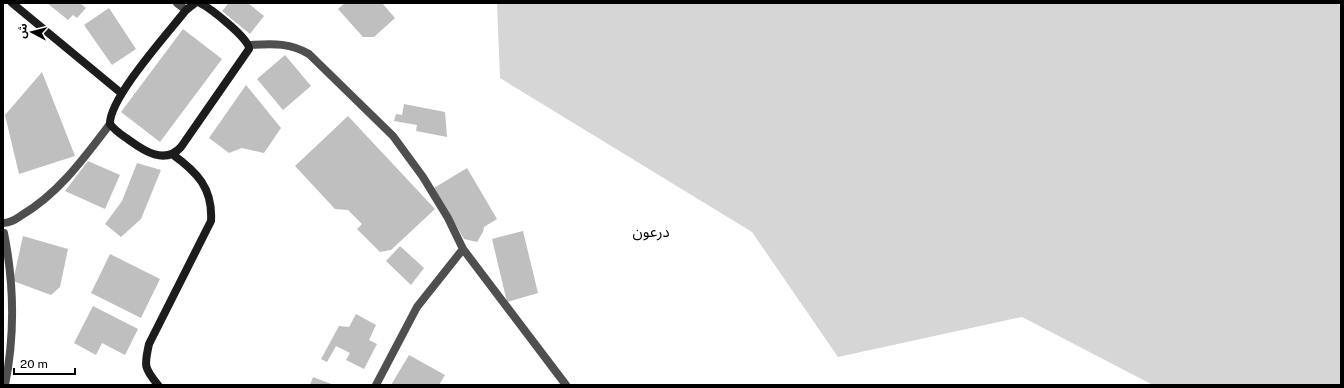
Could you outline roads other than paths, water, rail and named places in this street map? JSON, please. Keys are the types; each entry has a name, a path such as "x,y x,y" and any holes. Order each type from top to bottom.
{"main road":[{"path":"12,3 121,93"},
{"path":"195,3 186,10 121,93 111,114 110,124 116,131 146,152 157,155 172,154 181,147 247,52 249,46 232,28 203,4"},
{"path":"158,385 147,372 146,368 145,362 149,344 211,221 210,198 206,188 190,167 172,154"}],"street":[{"path":"178,3 186,10"},
{"path":"249,46 286,44 297,47 319,61 393,136 423,177 448,218 463,249 566,385"},
{"path":"5,385 9,366 12,319 10,265 3,234 6,223 37,206 58,187 84,158 110,124"},
{"path":"376,385 417,307 463,249"}],"district":[{"name":"درعون","path":"651,232"}]}
